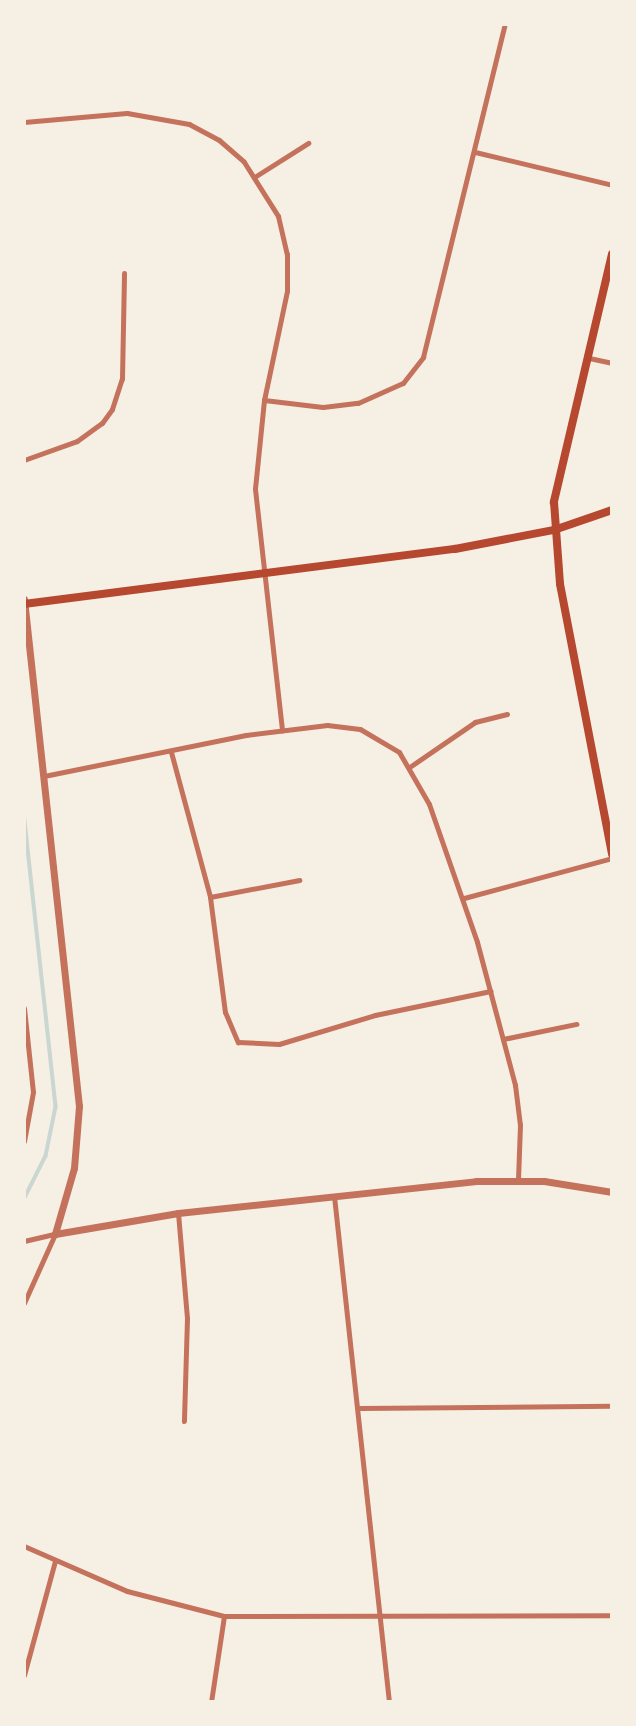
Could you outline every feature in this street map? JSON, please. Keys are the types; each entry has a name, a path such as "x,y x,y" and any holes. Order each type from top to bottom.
{"main road":[{"path":"611,254 589,358 560,471 554,530 560,584 611,856"},
{"path":"25,602 455,550 554,530 611,510"}],"street":[{"path":"264,400 323,407 358,403 389,392 414,372 429,341 505,24"},
{"path":"24,122 111,113 158,115 189,124 219,141 256,176 278,216 288,274 264,400 255,489 282,730"},
{"path":"256,176 308,143"},
{"path":"475,152 611,185"},
{"path":"24,460 77,441 102,423 111,409 122,379 124,273"},
{"path":"589,358 611,363"},
{"path":"24,1303 55,1234 74,1168 79,1123 25,602"},
{"path":"411,766 475,722 507,714"},
{"path":"44,776 282,730 327,725 360,729 385,741 411,766 464,898 491,991 518,1105 518,1179"},
{"path":"171,752 210,897 225,1012 238,1042 279,1044 375,1015 491,991"},
{"path":"464,898 611,856"},
{"path":"210,897 299,880"},
{"path":"24,1008 33,1092 24,1141"},
{"path":"503,1040 576,1024"},
{"path":"24,1241 178,1213 518,1179 611,1192"},
{"path":"334,1196 360,1408 389,1702"},
{"path":"178,1213 187,1318 184,1421"},
{"path":"360,1408 611,1406"},
{"path":"24,1546 160,1602 224,1616 382,1618 611,1615"},
{"path":"24,1675 55,1561"},
{"path":"211,1702 224,1616"}],"waterway":[{"path":"24,812 56,1107 46,1156 24,1200"}]}
